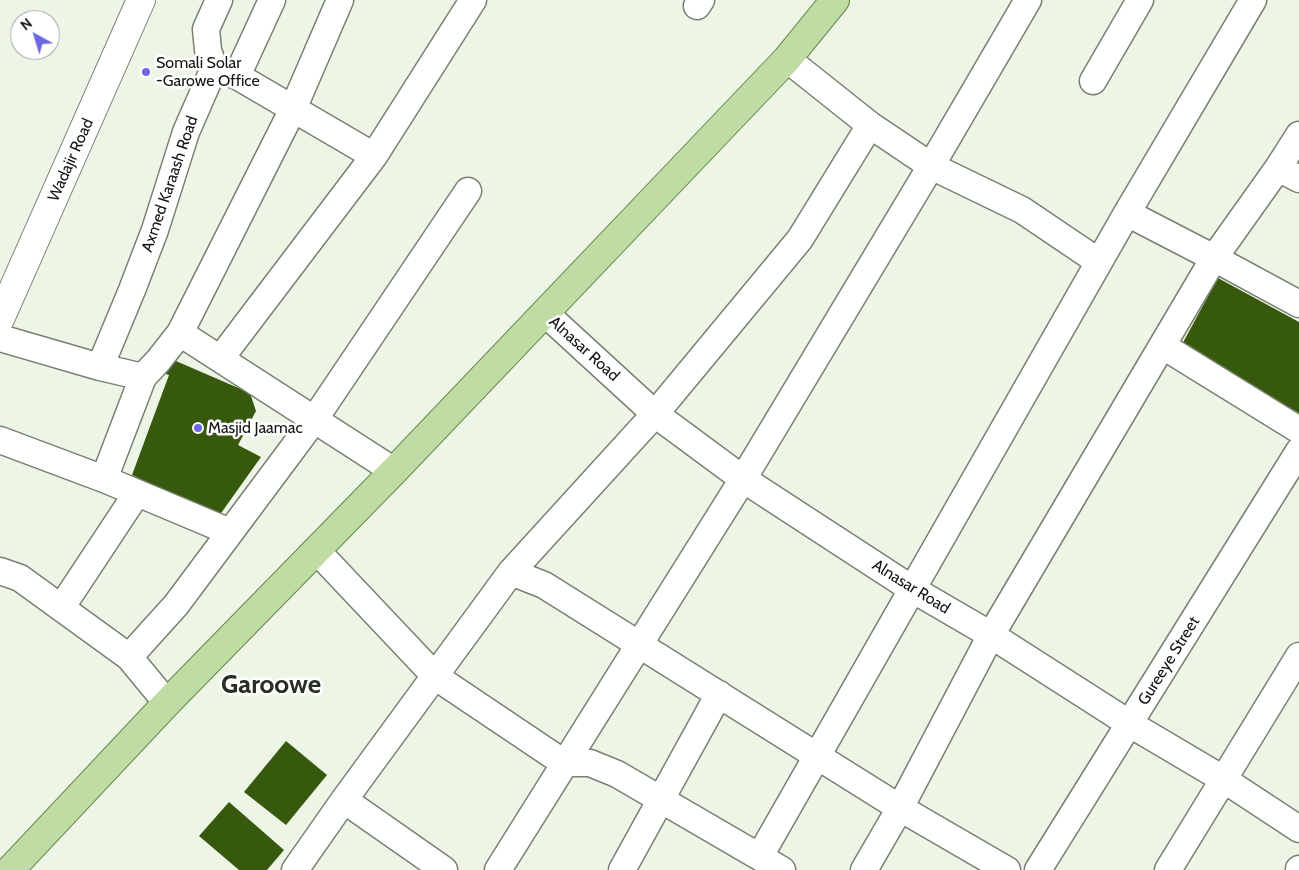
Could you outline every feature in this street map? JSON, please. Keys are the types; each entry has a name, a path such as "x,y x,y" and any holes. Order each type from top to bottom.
{"main road":[{"path":"9,866 546,314 787,59 835,0"}],"street":[{"name":"Wadajir Road","path":"0,319 141,0"},
{"path":"219,0 206,29 208,50 225,72 374,156"},
{"name":"Axmed Karaash Road","path":"100,367 155,230 186,132 272,0"},
{"path":"104,479 143,377 180,333 293,109 340,0"},
{"path":"220,359 374,156 473,0"},
{"path":"498,870 743,479 931,166 1028,0"},
{"path":"1093,81 1140,0"},
{"path":"760,856 1127,213 1253,0"},
{"path":"787,59 870,126 931,166 1022,210 1099,262"},
{"path":"295,870 344,800 512,572 655,414 800,238 870,126"},
{"path":"864,870 900,808 992,635 1214,258 1289,174 1299,135"},
{"path":"129,657 176,605 314,420 468,191"},
{"path":"1127,213 1299,304"},
{"name":"Alnasar Road","path":"546,314 655,414 743,479 912,589 992,635 1130,724 1299,828"},
{"path":"180,333 394,471"},
{"path":"0,338 100,367 143,377"},
{"path":"1163,346 1299,430"},
{"path":"0,440 104,479 230,532"},
{"name":"Gureeye Street","path":"1038,870 1299,451"},
{"path":"61,608 137,493"},
{"path":"316,550 436,677 564,764 590,763 617,774 782,870"},
{"path":"0,571 20,578 129,657 167,703"},
{"path":"512,572 544,585 900,808 1006,870"},
{"path":"1168,870 1299,656"},
{"path":"622,870 719,694"},
{"path":"344,800 444,870"}],"building":[{"path":"1218,278 1299,322 1299,413 1180,348"},
{"name":"Masjid Jaamac","path":"169,358 250,393 256,411 238,445 261,457 219,516 132,475 169,375 163,373"},
{"path":"286,741 327,775 286,825 244,792"},
{"path":"229,802 284,850 267,870 239,870 199,836"}],"place":[{"name":"Somali Solar -Garowe Office","path":"146,72"},
{"name":"Masjid Jaamac","path":"198,428"}],"district":[{"name":"Garoowe","path":"271,685"}]}
